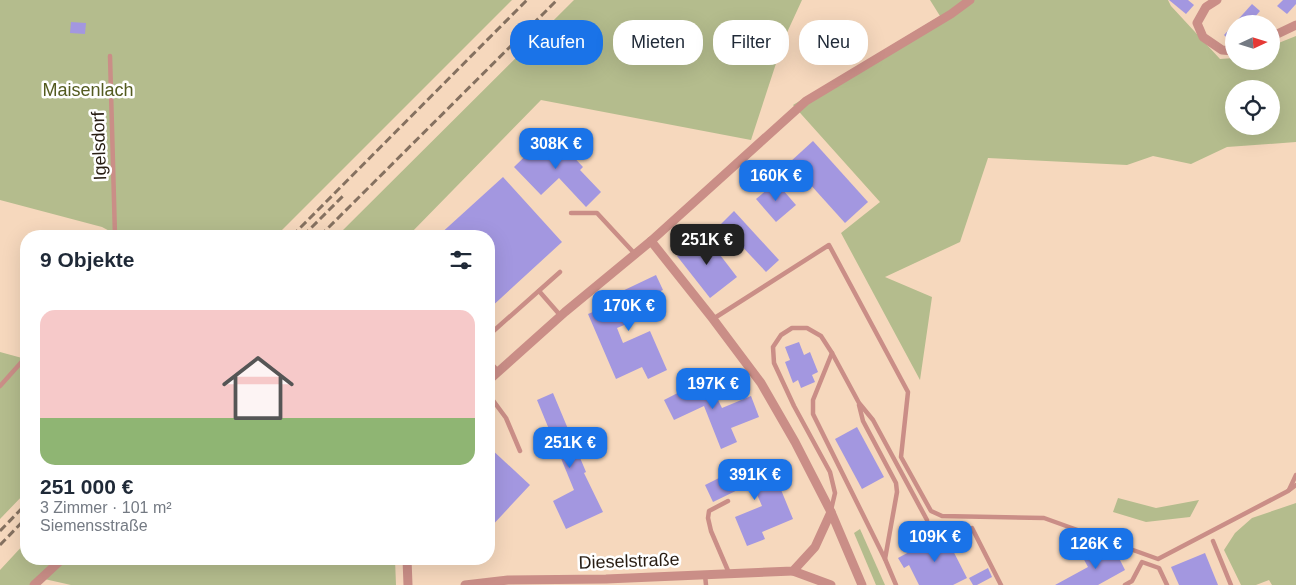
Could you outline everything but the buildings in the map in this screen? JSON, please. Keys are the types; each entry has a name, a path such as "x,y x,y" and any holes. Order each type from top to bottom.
{"street":[{"path":"495,374 560,316 651,241 806,101 951,14 970,0"},
{"path":"1217,0 1206,7 1197,23 1203,37 1225,50"},
{"path":"1280,33 1296,25"},
{"path":"651,241 761,383 795,442 831,512 862,585"},
{"path":"793,571 815,547 831,512"},
{"path":"34,585 56,565"},
{"path":"407,565 408,585"},
{"name":"Dieselstraße","path":"465,585 508,580 606,582 705,574 793,571 831,585"}],"lane":[{"name":"Igelsdorf","path":"110,56 115,230"},
{"path":"571,213 597,213 635,254"},
{"path":"713,319 829,245 908,392 901,457 930,511 942,516 1044,518 1158,558 1288,491 1296,485"},
{"path":"495,330 560,272"},
{"path":"539,291 560,316"},
{"path":"831,512 835,493 830,472 790,398 774,363 774,346 781,335 792,328 807,328 821,336 859,404 873,420 927,520"},
{"path":"832,353 813,400 813,414 896,585"},
{"path":"0,386 20,364"},
{"path":"495,368 498,371"},
{"path":"495,403 506,418 520,451"},
{"path":"859,404 863,421 896,483 897,492 885,560"},
{"path":"1288,491 1296,475"},
{"path":"728,501 709,511 708,518 711,531 728,574"},
{"path":"972,528 1001,585"},
{"path":"1213,541 1232,585"},
{"path":"1125,585 1132,581 1142,562 1159,568 1167,585"},
{"path":"705,574 706,585"}],"green space":[{"name":"Maisenlach","path":"0,0 512,0 282,230 108,230 0,200"},
{"path":"574,0 802,0 789,28 789,20 713,20 713,65 776,65 751,140 541,100 414,230 343,230 510,64 603,65 603,20 554,20"},
{"path":"930,0 1168,0 1171,6 1220,59 1225,59 1225,70 1280,70 1280,42 1296,36 1296,142 1227,147 1191,164 1153,156 1127,165 988,158 960,242 885,277 932,297 920,380 841,233 880,202 793,105 859,65 868,65 868,60 940,16"},
{"path":"0,352 20,357 20,498 0,519"},
{"path":"1118,498 1156,508 1199,500 1190,517 1146,522 1113,512"},
{"path":"1296,503 1296,585 1272,585 1269,580 1256,585 1241,585 1224,550 1235,533 1252,518"},
{"path":"860,529 885,585 876,585 854,533"},
{"path":"20,548 20,565 395,565 396,585 71,585 40,578 31,585 0,585 0,570"}],"railway":[{"path":"298,230 527,0"},
{"path":"326,230 557,0"},
{"path":"309,230 344,195"},
{"path":"0,531 20,510"},
{"path":"0,545 20,524"}]}
